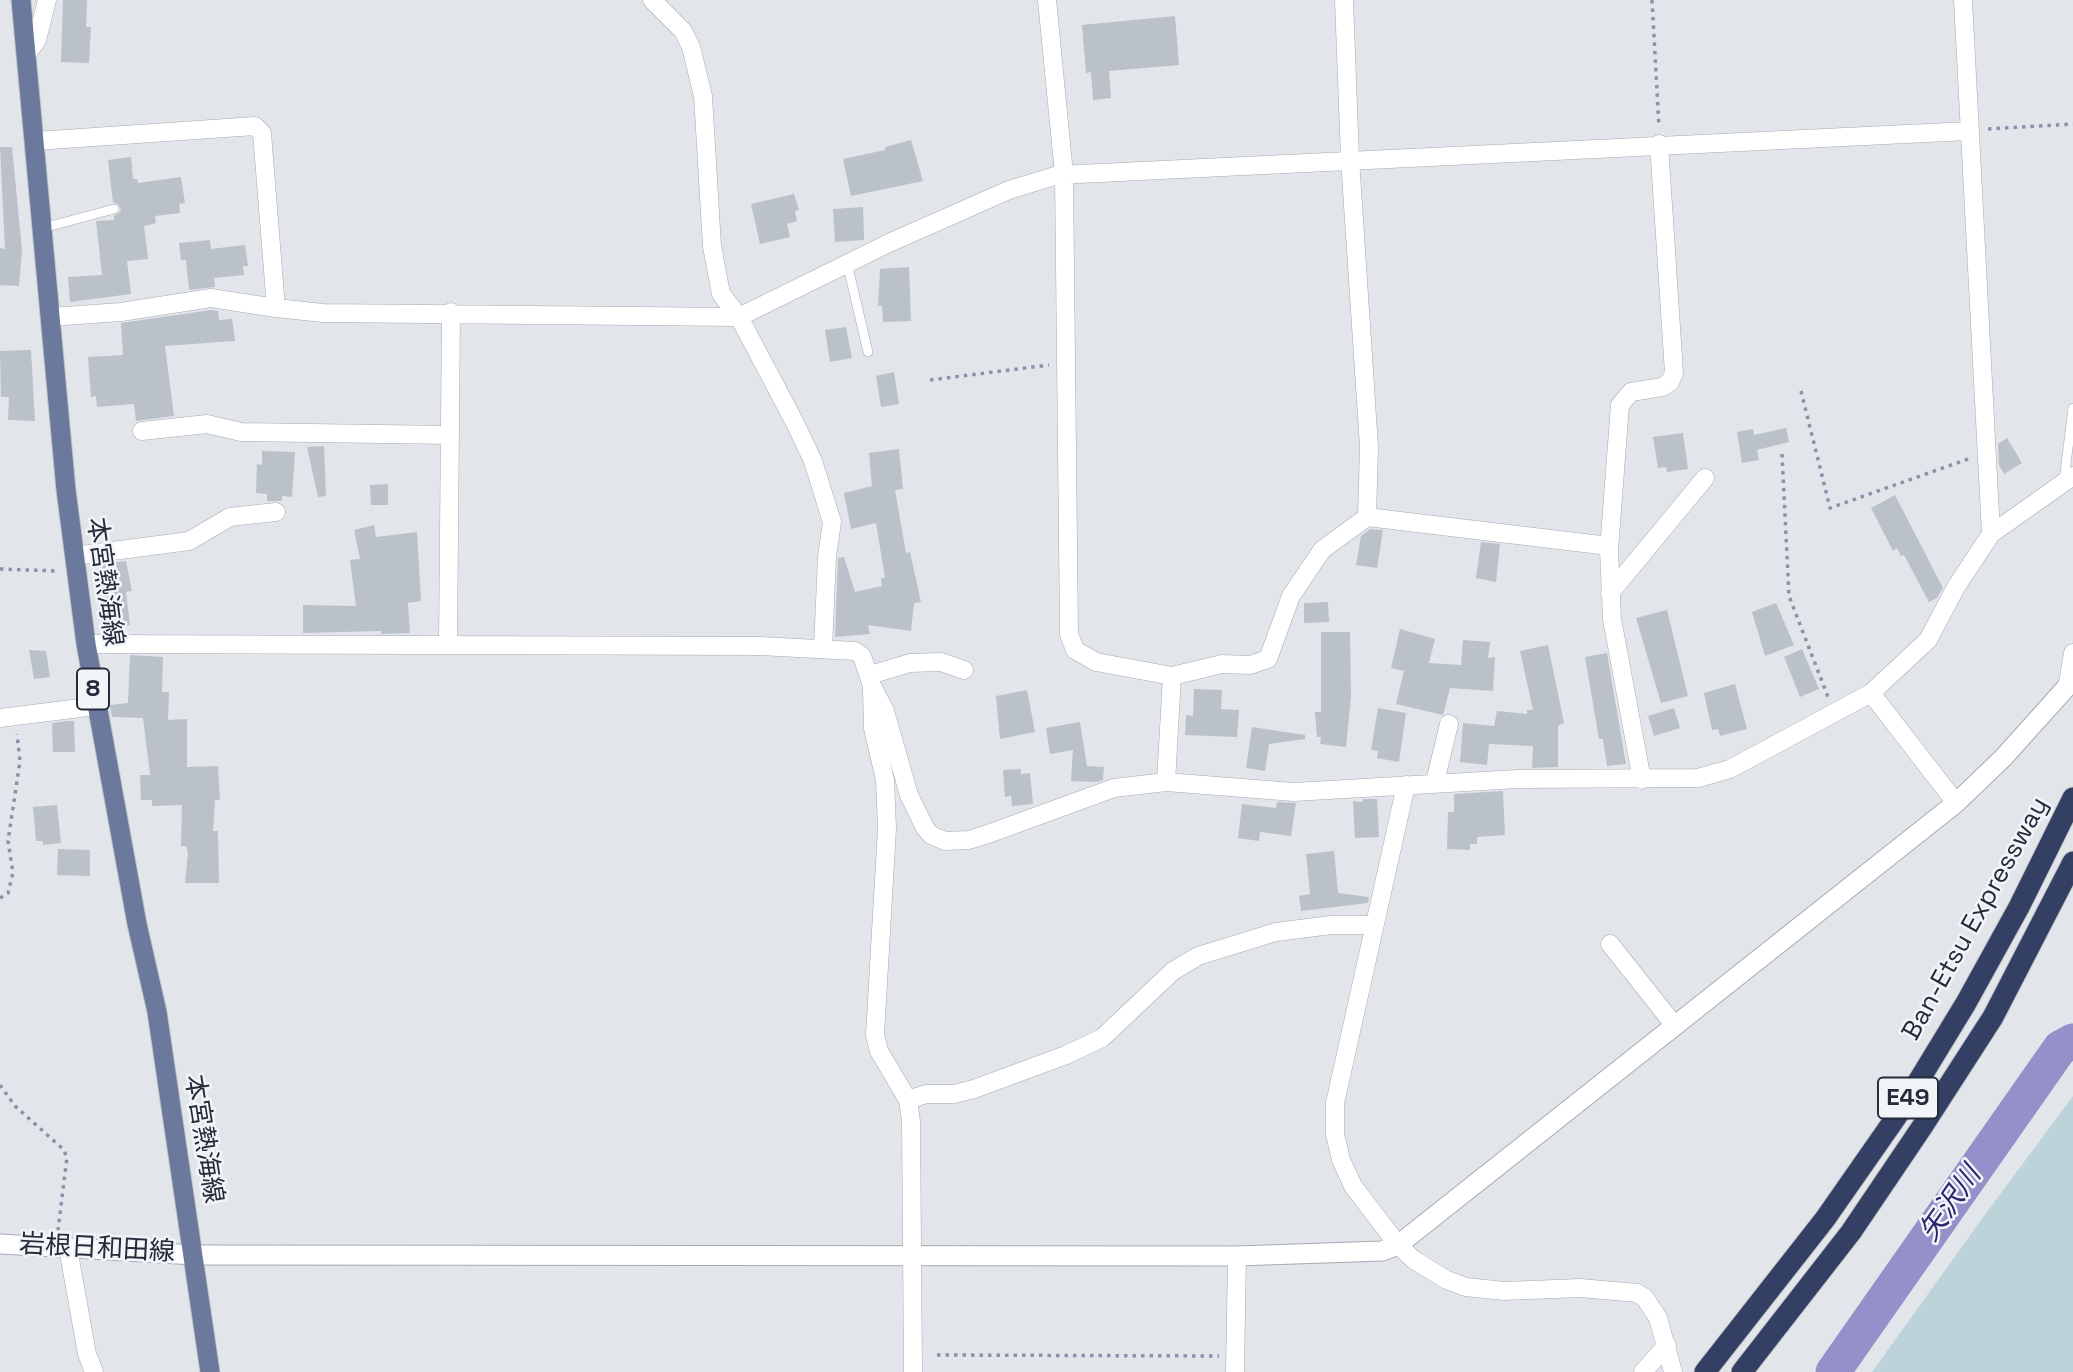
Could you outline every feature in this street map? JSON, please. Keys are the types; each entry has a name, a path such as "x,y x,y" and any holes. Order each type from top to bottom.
{"highway":[{"name":"Ban-Etsu Expressway","path":"1705,1372 1825,1219 1899,1113 1973,992 2073,798"},
{"name":"E49","path":"1742,1372 1851,1232 1922,1127 1993,1017 2073,862"}],"main road":[{"name":"本宮熱海線","path":"22,0 75,563 86,644 137,924 157,1012 195,1255 210,1372"}],"street":[{"path":"27,54 37,40 47,0"},
{"path":"1047,0 1064,174 1069,634 1075,650 1096,662 1172,676 1222,664 1250,665 1268,659 1291,596 1322,550 1367,517 1609,546"},
{"path":"1345,0 1350,159 1369,447 1367,517"},
{"path":"1963,0 1991,534"},
{"path":"663,3 691,47 703,96 715,271 721,294 738,317 813,461 832,522 827,557 823,648"},
{"path":"36,141 256,125 262,134 276,308"},
{"path":"51,317 121,312 211,298 323,313 451,312 738,317 847,263 1009,190 1064,174 1969,131"},
{"path":"1642,780 1624,693 1610,593 1609,546 1620,405 1631,392 1662,387 1670,382 1674,373 1659,144"},
{"path":"448,645 451,312"},
{"path":"142,431 207,424 241,432 450,435"},
{"path":"1610,593 1705,478"},
{"path":"86,644 823,648 855,652 862,656 885,711 909,795 925,828 937,839 969,840 1114,788 1166,782 1294,792 1435,782 1518,779 1642,780 1713,776 1871,692 1928,639 1956,587 1991,534 2068,478"},
{"path":"75,563 189,541 230,517 276,512"},
{"path":"1398,1245 1956,803 2003,758 2070,682 2073,653"},
{"path":"871,681 910,663 941,662 964,670"},
{"path":"1166,782 1172,676"},
{"path":"871,681 873,728 885,780 887,828 875,1035 879,1051 908,1100 913,1372"},
{"path":"1871,692 1956,803"},
{"path":"6,717 96,706"},
{"path":"1435,782 1449,724"},
{"path":"1406,785 1335,1103 1335,1134 1341,1160 1353,1186 1398,1245 1413,1260 1466,1287 1504,1291 1580,1288 1637,1293 1654,1308 1673,1372"},
{"path":"908,1100 926,1094 954,1094 974,1089 1066,1055 1102,1038 1173,971 1198,956 1276,932 1331,925 1373,925"},
{"path":"1610,944 1675,1026"},
{"name":"岩根日和田線","path":"0,1244 195,1255 912,1256 1355,1255 1382,1251 1398,1245"},
{"path":"56,1247 94,1372"},
{"path":"1235,1364 1237,1256"},
{"path":"1643,1372 1667,1345"}],"lane":[{"path":"43,228 114,209"},
{"path":"847,263 868,352"},
{"path":"2068,478 2073,408"}],"path":[{"path":"1652,0 1659,144"},
{"path":"1969,131 2073,124"},
{"path":"930,380 1067,363"},
{"path":"1801,391 1830,508 1986,452"},
{"path":"1782,454 1789,596 1834,712"},
{"path":"0,569 75,563"},
{"path":"0,898 8,893 13,873 8,841 20,761 6,717"},
{"path":"0,1085 15,1106 63,1149 67,1157 56,1247"},
{"path":"937,1355 1235,1364"}],"shaded area":[{"path":"2073,1096 2073,1372 1872,1372 1981,1220"}],"building":[{"path":"63,0 87,0 86,27 91,27 89,63 61,62"},
{"path":"1175,16 1179,65 1109,71 1111,98 1093,100 1091,72 1086,73 1082,25"},
{"path":"911,140 923,181 851,196 843,159 885,150 885,147"},
{"path":"0,147 12,147 22,250 19,286 0,285 0,248 5,249"},
{"path":"131,157 133,179 137,179 138,183 181,177 185,203 179,204 180,213 155,216 156,223 144,226 148,259 127,261 131,294 70,302 68,277 102,275 96,221 114,220 114,216 121,211 119,205 113,202 108,160"},
{"path":"794,194 799,210 795,211 797,221 787,224 790,237 760,244 751,204"},
{"path":"863,207 864,240 835,242 833,209"},
{"path":"210,240 211,249 245,245 248,266 243,266 244,275 214,278 215,287 189,290 186,260 181,260 179,243"},
{"path":"909,267 911,321 883,322 882,306 878,306 880,269"},
{"path":"218,311 219,320 232,319 235,341 165,346 174,416 136,421 134,404 97,407 96,396 91,397 88,357 123,355 121,323"},
{"path":"846,327 852,358 830,362 825,330"},
{"path":"31,350 35,421 8,420 9,397 1,397 0,351"},
{"path":"894,372 899,404 881,407 876,376"},
{"path":"1786,428 1789,442 1757,450 1759,460 1742,463 1737,432 1753,429 1754,435"},
{"path":"1683,433 1688,469 1667,472 1666,467 1658,468 1653,437"},
{"path":"2007,438 2022,463 2004,474 1999,465 1998,444"},
{"path":"324,446 326,496 318,497 307,447"},
{"path":"899,449 903,489 895,490 906,553 910,552 921,602 914,603 911,631 868,625 870,634 835,637 838,558 844,557 855,592 882,586 881,578 885,578 876,523 851,529 844,493 872,486 869,453"},
{"path":"262,451 295,452 292,497 282,496 282,501 267,501 267,494 256,493 257,464 262,465"},
{"path":"388,484 388,505 371,505 370,485"},
{"path":"1895,495 1943,588 1937,598 1929,602 1904,555 1901,556 1897,548 1893,551 1871,508"},
{"path":"374,525 376,537 417,532 421,601 408,603 410,633 303,633 303,605 356,606 350,560 360,559 354,530"},
{"path":"1370,529 1383,530 1377,568 1356,565 1361,536"},
{"path":"1481,542 1500,544 1496,582 1476,578"},
{"path":"126,561 132,591 126,592 130,625 102,629 96,587 104,586 100,564"},
{"path":"1328,602 1329,622 1304,623 1304,603"},
{"path":"1776,603 1794,645 1765,656 1752,612"},
{"path":"1667,610 1688,696 1661,703 1636,618"},
{"path":"1400,629 1435,639 1429,663 1461,665 1463,640 1490,642 1488,658 1495,657 1493,691 1450,688 1443,715 1396,704 1404,671 1391,668"},
{"path":"1321,632 1350,632 1351,697 1346,747 1320,744 1321,737 1317,737 1315,712 1321,712"},
{"path":"1548,645 1564,723 1558,726 1558,767 1532,768 1533,746 1489,744 1487,765 1460,762 1463,723 1494,726 1497,711 1527,714 1527,710 1533,710 1520,651"},
{"path":"1802,649 1819,689 1800,697 1784,657"},
{"path":"29,650 46,651 50,677 34,679"},
{"path":"1607,653 1626,764 1607,766 1603,739 1599,739 1585,657"},
{"path":"130,655 163,657 162,692 169,692 168,720 187,719 187,767 218,766 220,800 215,800 213,831 218,831 219,883 185,883 188,853 186,846 181,846 182,805 152,806 152,800 141,800 140,775 150,775 143,718 112,717 110,705 128,703"},
{"path":"1735,684 1747,729 1720,736 1718,729 1712,730 1704,693"},
{"path":"1194,689 1222,690 1221,709 1239,710 1237,737 1185,735 1186,715 1193,716"},
{"path":"1027,690 1035,732 1000,739 996,696"},
{"path":"1378,708 1406,713 1399,762 1377,758 1378,751 1371,750"},
{"path":"1674,708 1680,728 1654,736 1648,716"},
{"path":"74,721 75,752 53,752 52,723"},
{"path":"1080,722 1087,766 1104,767 1103,780 1071,781 1073,750 1050,754 1046,728"},
{"path":"1252,727 1305,735 1305,739 1269,744 1265,771 1246,768"},
{"path":"1021,769 1021,774 1030,773 1033,804 1012,806 1011,796 1005,797 1003,770"},
{"path":"1503,791 1505,835 1477,837 1477,844 1470,844 1470,850 1447,849 1448,812 1454,812 1454,794"},
{"path":"1363,799 1377,799 1379,837 1355,838 1353,801 1363,802"},
{"path":"1277,802 1296,803 1291,836 1260,832 1259,841 1238,838 1242,804 1276,808"},
{"path":"57,805 61,843 43,845 43,841 36,841 33,807"},
{"path":"58,849 90,850 90,876 57,875"},
{"path":"1334,851 1338,893 1369,897 1368,903 1301,911 1299,896 1310,894 1306,854"}],"waterway":[{"name":"矢沢川","path":"1833,1372 2060,1048 2073,1041"}]}
